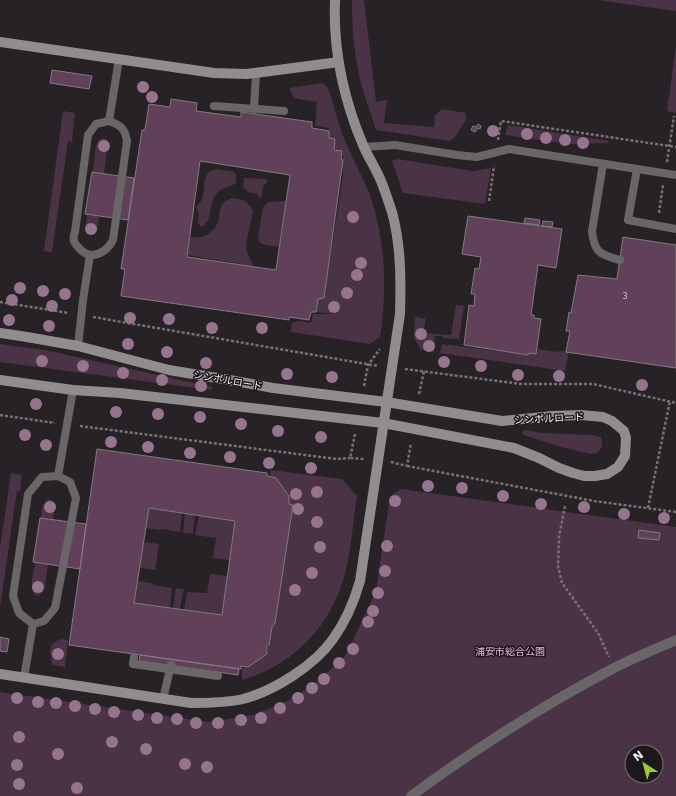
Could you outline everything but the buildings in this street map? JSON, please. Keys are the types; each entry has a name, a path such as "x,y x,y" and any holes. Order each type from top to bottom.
{"street":[{"path":"0,674 164,700 191,703 219,703 243,699 265,691 285,681 317,657 332,640 344,622 360,581 400,314 401,286 397,236 392,212 383,185 364,147 353,119 346,94 339,62 335,30 335,0"},
{"path":"0,42 214,73 248,74 339,62"},
{"name":"シンボルロード","path":"0,333 78,346 169,370 273,388 386,402 502,421 581,415 603,417 612,421 624,431 626,438 624,456 618,467 607,474 584,476 559,468 540,458 514,448 383,423 120,393 72,390 0,380"},
{"path":"411,796 452,766 540,709 613,668 676,640"}],"lane":[{"path":"109,121 119,59"},
{"path":"254,109 256,73"},
{"path":"214,106 284,111"},
{"path":"109,121 121,127 126,134 127,141 113,240 109,247 96,255 90,255 84,253 74,242 88,135 96,124 109,121"},
{"path":"364,147 394,145 477,157 509,149 676,175"},
{"path":"603,164 592,239 594,245 602,254 620,260"},
{"path":"637,169 628,220 676,229"},
{"path":"78,346 90,255"},
{"path":"58,476 72,390"},
{"path":"58,476 70,482 76,498 55,608 44,621 33,624 19,613 13,596 28,494 42,477 58,476"},
{"path":"24,678 33,624"},
{"path":"134,657 134,664 170,667 218,676"},
{"path":"164,700 170,667"}],"path":[{"path":"0,302 368,365 522,384 593,384 676,403"},
{"path":"368,365 384,344"},
{"path":"648,508 670,402"},
{"path":"0,415 67,425 336,459 350,458"},
{"path":"364,466 365,459"},
{"path":"407,466 594,501 676,512"},
{"path":"565,506 560,537 558,566 562,582 598,634 613,668"}],"green space":[{"path":"352,0 364,0 376,102 387,100 384,123 434,127 435,115 442,109 466,113 466,120 455,137 450,141 376,130 363,89 357,63 353,31"},
{"path":"597,0 676,0 676,11"},
{"path":"676,46 676,113 667,111"},
{"path":"323,83 328,88 348,148 369,193 377,218 383,252 384,303 380,337 370,344 291,332 292,323 298,321 311,323 313,314 336,314 316,312 318,299 324,298 343,176 342,151 334,149 329,138 329,128 315,126 317,102 294,98 289,88"},
{"path":"63,111 75,113 72,142 68,141 52,252 44,251"},
{"path":"508,125 609,141 608,143 571,144 505,135"},
{"path":"103,138 106,139 108,143 104,174 93,172 96,145 99,140"},
{"path":"397,159 473,171 491,168 485,204 403,193 392,161"},
{"path":"215,169 232,171 236,174 236,183 217,193 214,197 208,220 201,227 198,223 199,214 196,207 202,199 206,177"},
{"path":"244,178 266,179 268,182 263,186 262,197 259,198 257,194 248,192 243,187"},
{"path":"232,198 245,201 253,211 246,249 253,266 188,255 190,237 195,238 204,236 212,231 219,218 221,207 225,202"},
{"path":"286,201 279,247 260,243 258,237 263,207 269,202"},
{"path":"87,215 99,216 97,231 93,235 88,234 85,230"},
{"path":"456,305 464,306 459,339 435,336 434,352 421,350 414,338 415,318 426,319 423,333 451,335"},
{"path":"0,344 45,350 212,387 212,389 0,362"},
{"path":"442,344 528,355 536,349 569,352 565,371 440,353"},
{"path":"525,430 542,433 593,435 601,437 602,446 598,452 591,454 557,446 524,435 522,433"},
{"path":"271,470 342,479 357,496 352,536 343,581 335,601 313,636 298,650 281,662 263,672 242,680 242,668 248,667 267,654 272,627 275,623 293,505 289,504 289,496 276,478 270,476"},
{"path":"11,473 22,475 20,491 17,491 0,607 0,547"},
{"name":"浦安市総合公園","path":"401,489 676,527 676,796 0,796 0,692 209,722 253,715 290,700 319,680 344,657 376,591 390,496"},
{"path":"49,499 55,504 53,519 41,518 43,505"},
{"path":"149,508 182,513 180,532 146,528"},
{"path":"185,513 195,515 193,534 183,533"},
{"path":"199,515 235,521 230,560 213,558 216,538 195,535"},
{"path":"144,542 159,544 155,570 140,568"},
{"path":"35,562 48,564 44,590 38,595 35,595 32,588"},
{"path":"210,574 228,576 222,615 184,610 187,592 207,593"},
{"path":"138,581 172,588 170,608 134,603"},
{"path":"176,588 184,589 180,609 173,608"},
{"path":"63,639 68,640 65,667 52,665 50,651 51,645 56,641"}]}
